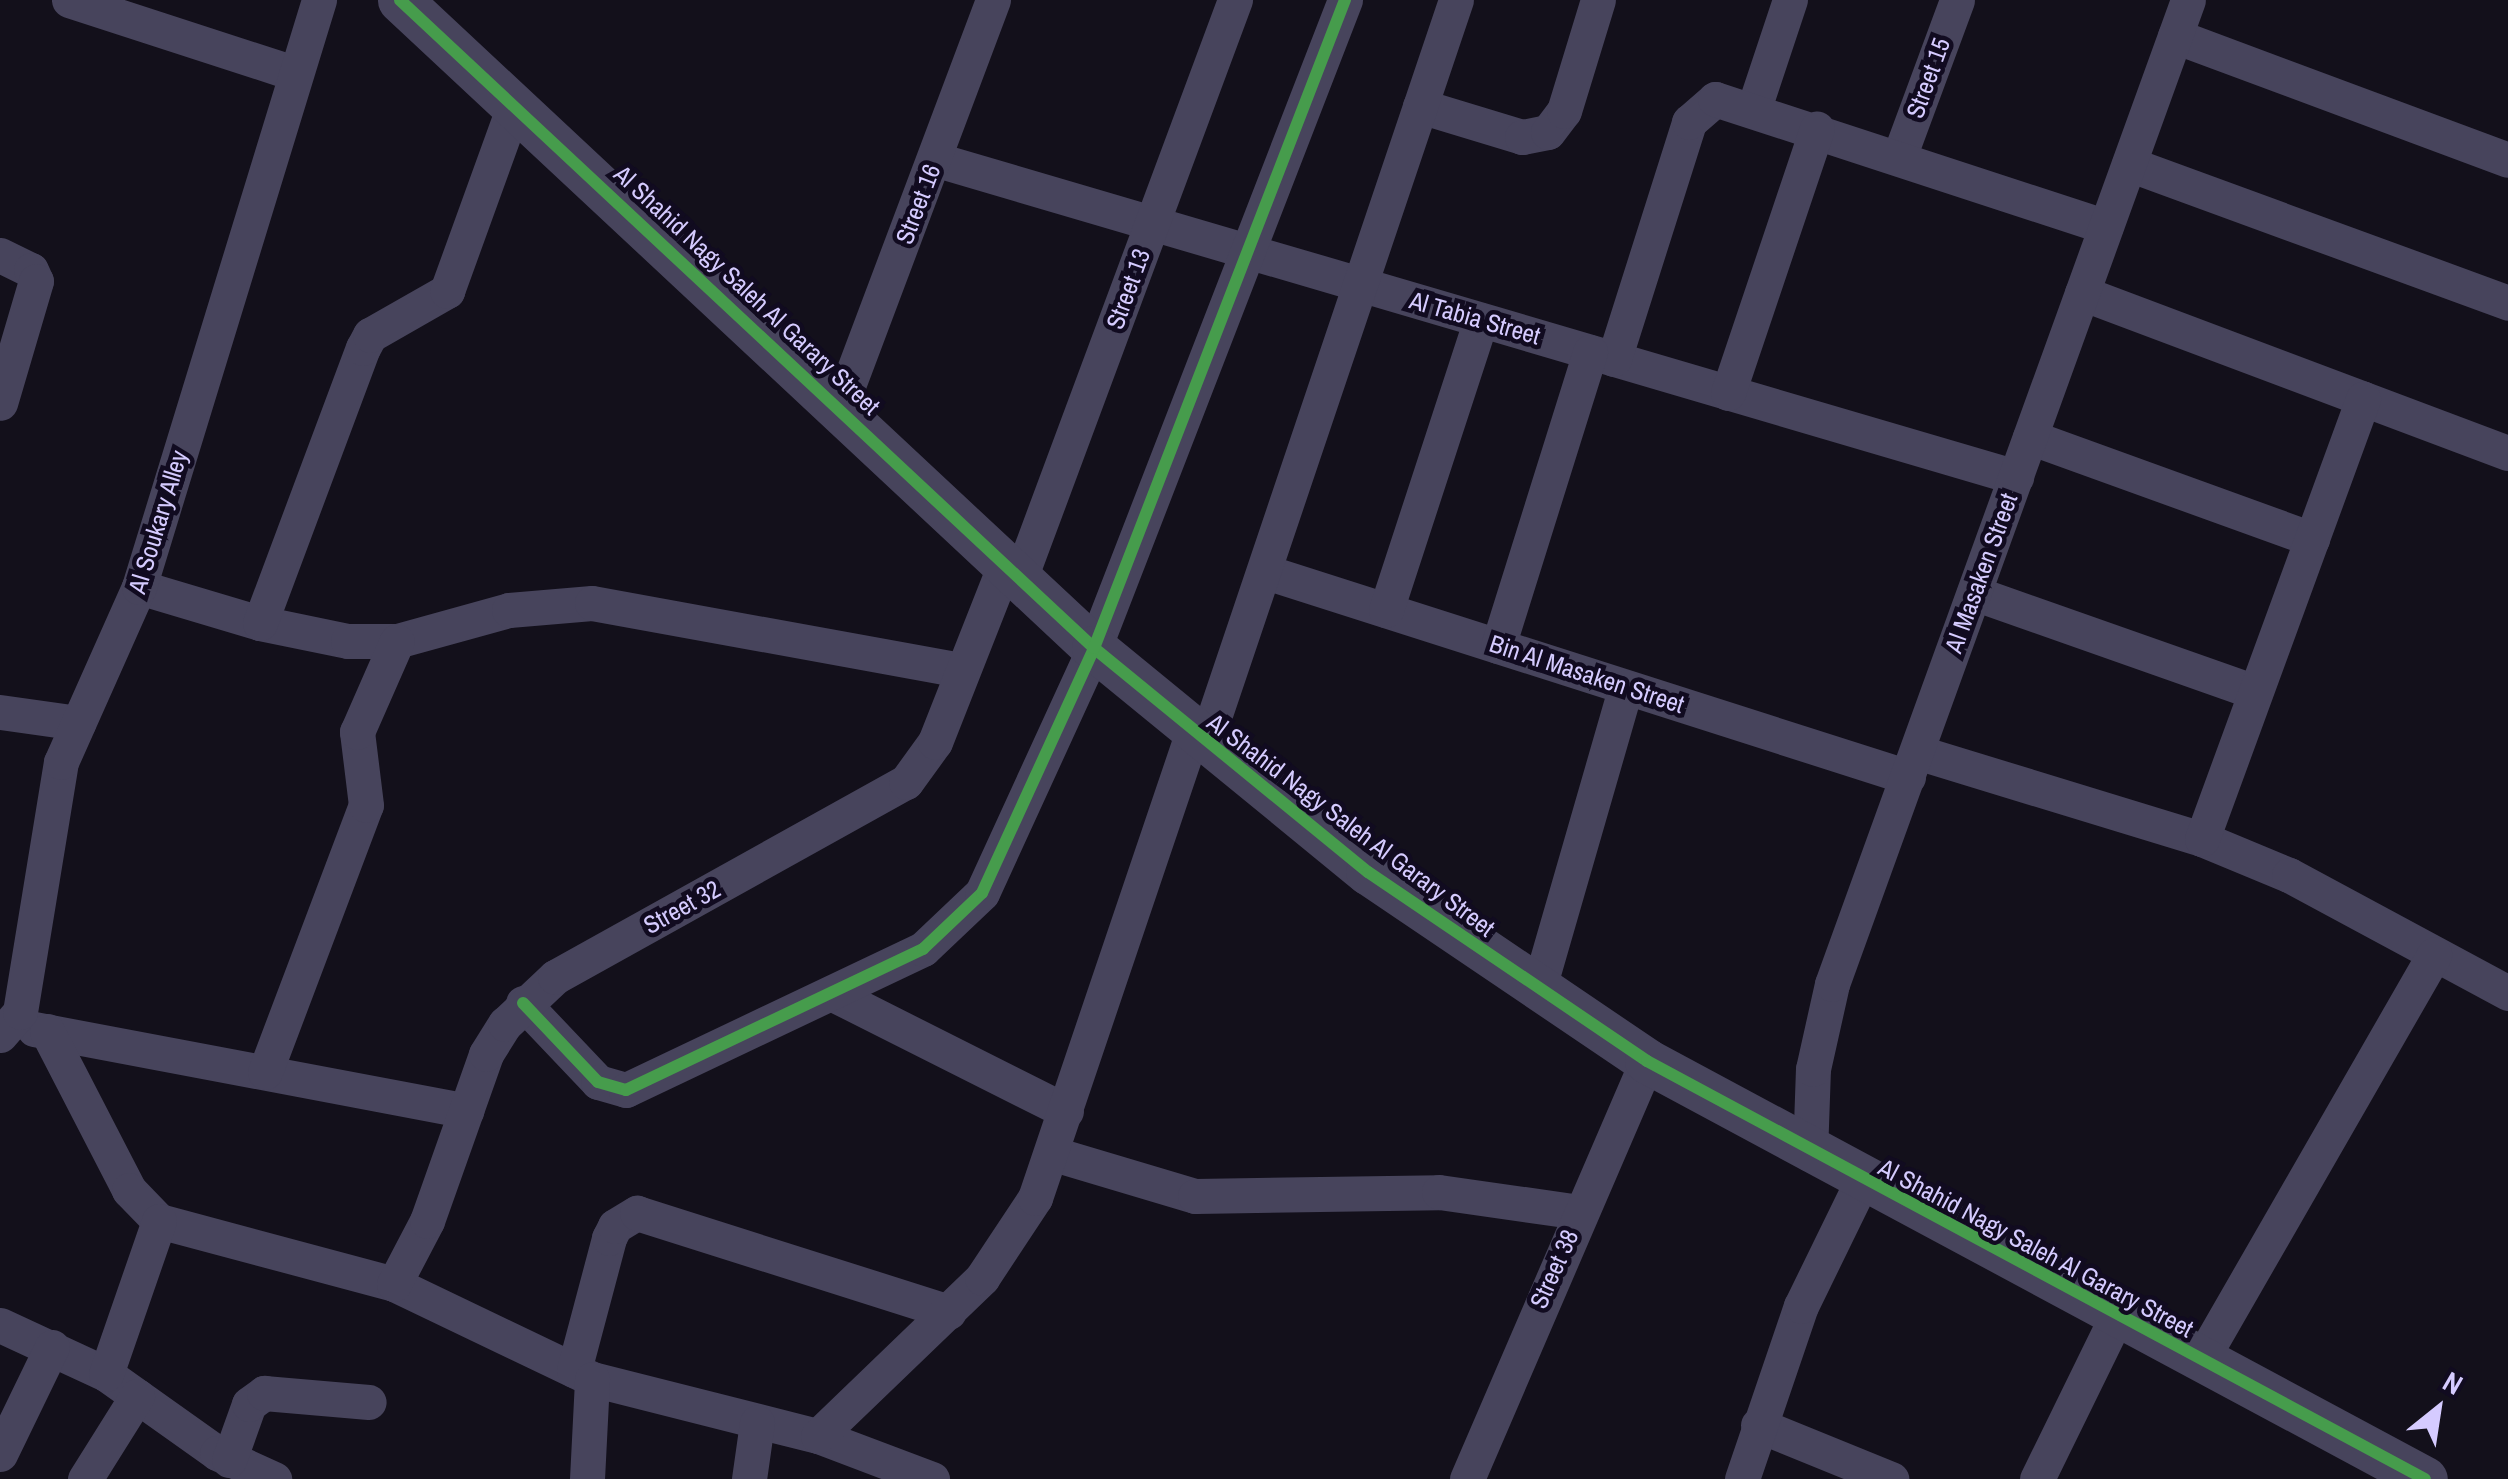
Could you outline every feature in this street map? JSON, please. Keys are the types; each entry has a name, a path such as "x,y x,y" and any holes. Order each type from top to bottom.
{"street":[{"path":"69,0 294,74"},
{"name":"Al Soukary Alley","path":"20,1030 50,804 78,724 139,588 318,0"},
{"name":"Al Shahid Nagy Saleh Al Garary Street","path":"400,0 1094,648 1198,739 1368,872 1538,991 1648,1061 1862,1182 2425,1479"},
{"name":"Street 16","path":"840,407 994,0"},
{"name":"Street 13","path":"1012,571 1153,223 1235,0"},
{"path":"523,1003 598,1082 626,1090 923,949 982,894 1094,648 1345,0"},
{"path":"818,1436 948,1312 1011,1240 1054,1154 1198,739 1266,572 1456,0"},
{"path":"1420,106 1522,138 1548,132 1564,111 1598,0"},
{"path":"1754,108 1790,0"},
{"name":"Street 15","path":"1899,157 1957,0"},
{"name":"Al Masaken Street","path":"1810,1154 1820,1026 2188,0"},
{"path":"2175,36 2508,160"},
{"path":"1498,646 1689,122 1715,99 1754,108 2106,227"},
{"path":"260,623 363,348 370,335 447,291 514,106"},
{"path":"1728,393 1817,129"},
{"name":"Al Tabia Street","path":"934,159 2016,477"},
{"path":"2129,164 2508,303"},
{"path":"0,255 31,270 36,281 0,403"},
{"path":"2082,293 2508,453"},
{"path":"1386,610 1481,320"},
{"path":"2202,839 2364,399"},
{"path":"2030,437 2312,539"},
{"name":"Street 32","path":"394,1284 427,1221 486,1054 523,1003 555,977 906,782 935,742 962,670 1012,571"},
{"name":"Bin Al Masaken Street","path":"1266,572 1626,687 2202,839 2289,874 2508,992"},
{"path":"139,588 260,623 348,640 397,641 509,610 592,603 962,670"},
{"path":"1974,594 2255,692"},
{"path":"265,1072 366,804 357,732 397,641"},
{"path":"1538,991 1626,687"},
{"path":"0,712 78,724"},
{"path":"2201,1360 2434,954"},
{"path":"831,993 1066,1111"},
{"path":"20,1030 466,1110"},
{"path":"20,1030 129,1190 159,1221 394,1284 583,1375 818,1436 932,1479"},
{"name":"Street 38","path":"1468,1479 1648,1061"},
{"path":"1054,1154 1195,1196 1439,1192 1580,1212"},
{"path":"1742,1479 1801,1306 1862,1182"},
{"path":"587,1479 583,1375 609,1238 638,1213 948,1312"},
{"path":"106,1374 159,1221"},
{"path":"2037,1479 2116,1316"},
{"path":"0,1325 106,1374 217,1464 274,1479"},
{"path":"0,1454 52,1347"},
{"path":"217,1464 249,1404 264,1393 370,1402"},
{"path":"85,1479 137,1396"},
{"path":"749,1479 756,1423"},
{"path":"1758,1425 1879,1477"}],"cycle path":[{"path":"400,0 1094,648 1368,872 1647,1061 2425,1479"},
{"path":"523,1003 598,1082 626,1090 923,949 982,893 1094,648 1345,0"}]}
